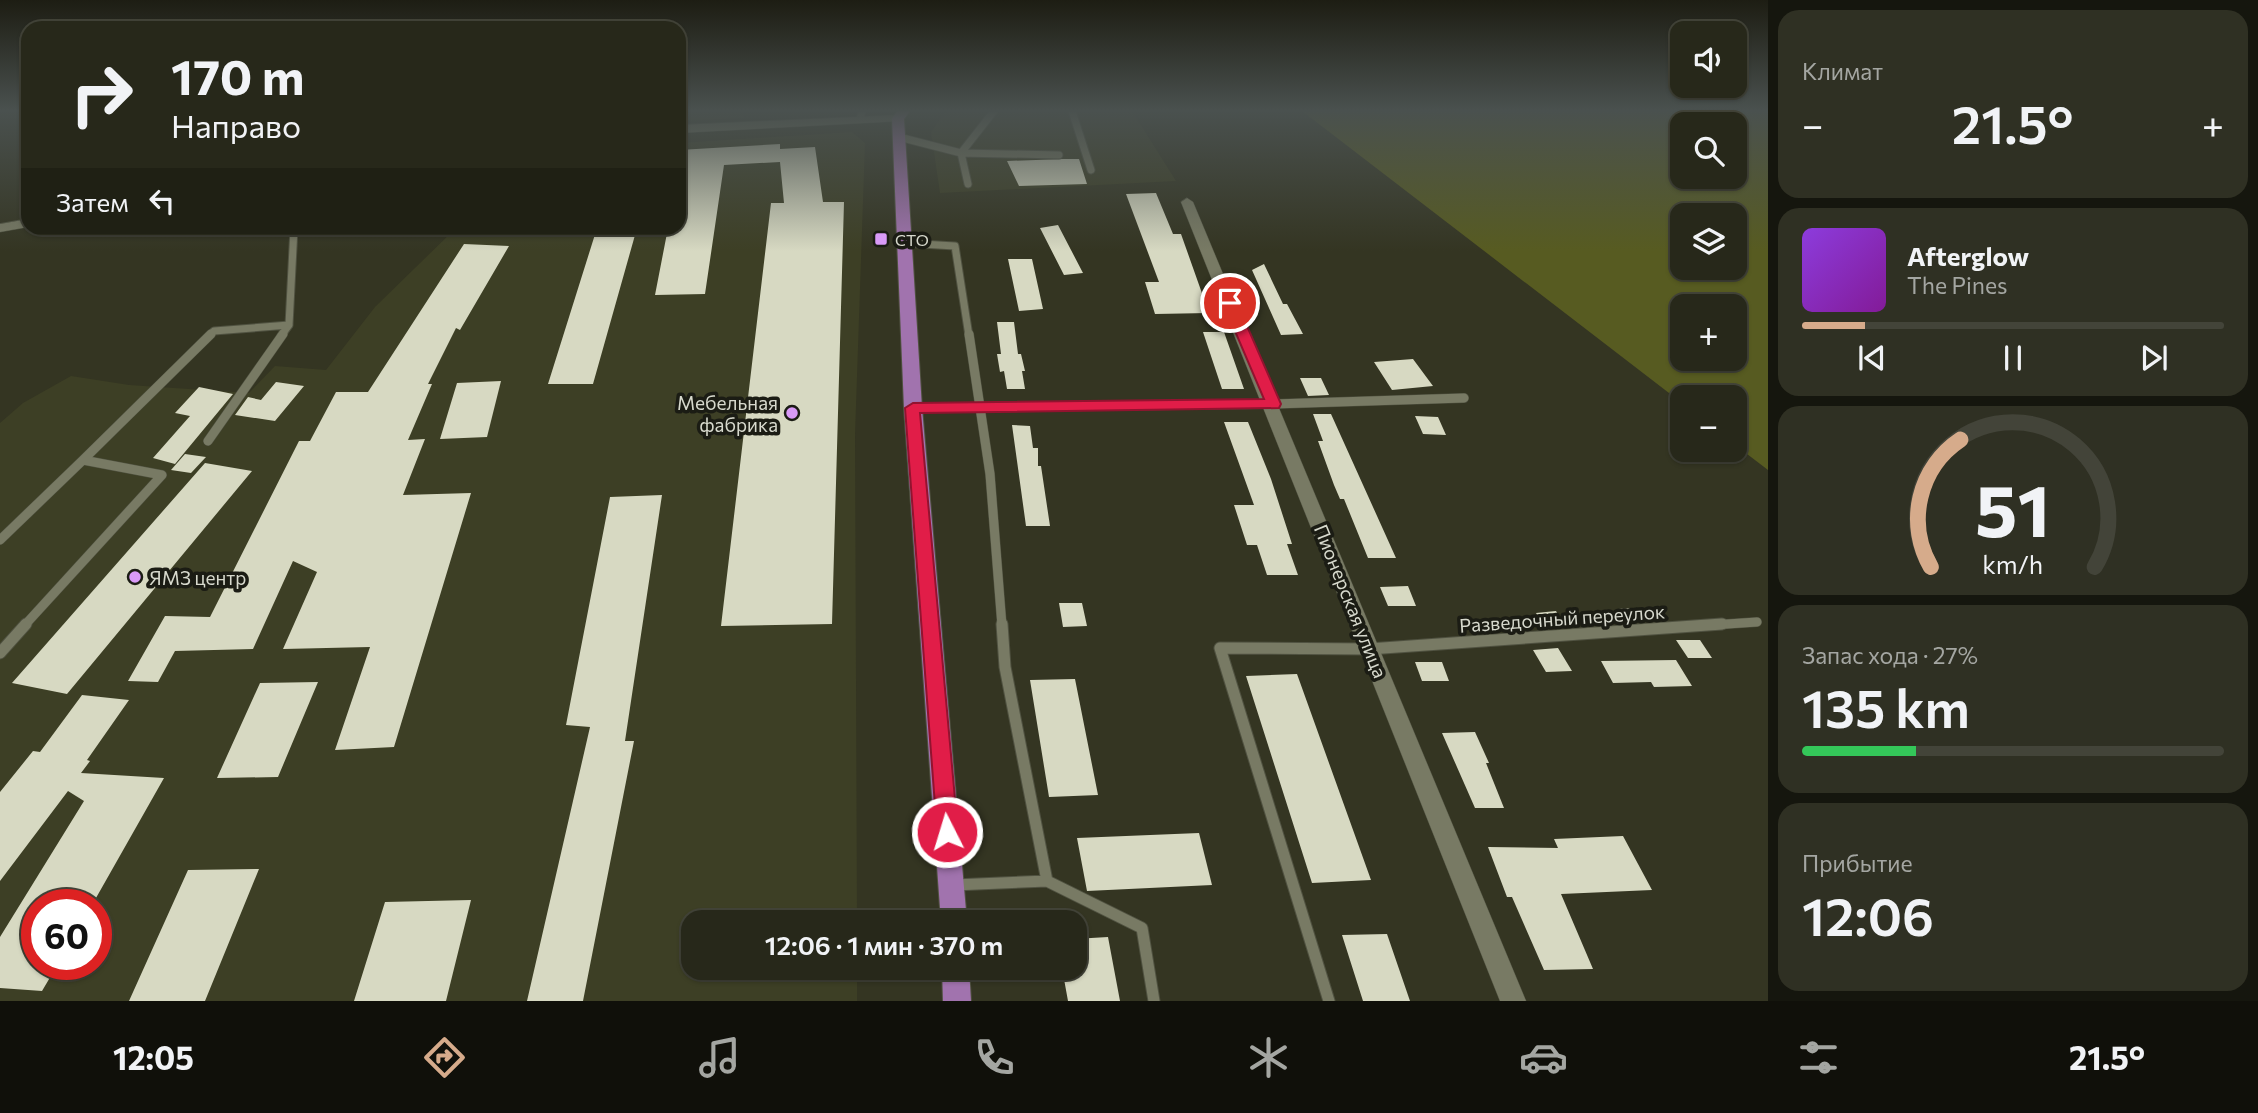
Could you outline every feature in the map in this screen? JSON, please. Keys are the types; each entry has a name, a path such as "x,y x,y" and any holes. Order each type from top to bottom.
{"main road":[{"path":"901,158 913,408 953,910"},
{"path":"956,980 957,1001"}],"street":[{"name":"Пионерская улица","path":"1187,202 1273,404 1369,649 1513,1001"},
{"path":"0,228 21,224"}],"lane":[{"path":"962,158 968,184"},
{"path":"1087,158 1091,170"},
{"path":"208,441 289,325 294,235"},
{"path":"905,243 955,246 990,474 1005,667 1047,881"},
{"path":"0,540 214,331 289,325"},
{"path":"913,408 1273,404 1464,398"},
{"path":"0,653 162,475 83,460"},
{"name":"Разведочный переулок","path":"1329,1001 1220,648 1369,649 1757,622"},
{"path":"952,885 1047,881 1143,928 1154,1001"}],"shaded area":[{"path":"686,158 864,158 855,435 857,910 681,910 681,980 857,980 857,1001 0,1001 0,423 23,403 71,376 129,385 249,393 275,366 326,370 375,307 449,235 686,235"},
{"path":"935,158 1161,158 1176,181 940,193"}],"green space":[{"path":"1363,158 1670,158 1670,189 1747,189 1747,158 1768,158 1768,470 1747,454 1747,385 1670,385 1670,394"}],"building":[{"name":"Мебельная фабрика","path":"686,158 817,158 823,202 844,202 832,624 721,626 771,203 784,203 780,162 724,165 705,294 655,295 667,235 686,235"},
{"path":"1079,159 1087,184 1019,186 1007,161"},
{"path":"1156,193 1173,234 1181,234 1209,313 1155,314 1145,282 1159,282 1126,194"},
{"path":"1058,225 1083,273 1064,275 1040,228"},
{"path":"595,235 635,235 593,384 548,384"},
{"path":"464,244 509,246 460,330 456,328 428,384 432,384 408,440 425,439 403,495 471,493 394,747 335,750 370,647 283,649 317,572 293,561 253,649 175,651 158,682 128,681 165,616 210,617 299,441 310,441 336,392 368,392"},
{"path":"1008,259 1032,259 1043,309 1019,311"},
{"path":"1264,264 1283,304 1287,304 1303,334 1281,335 1252,270"},
{"path":"997,322 1014,322 1018,354 1021,354 1025,371 1022,371 1025,389 1007,389 997,354 1001,354"},
{"path":"1203,332 1224,332 1244,389 1222,389"},
{"path":"1413,359 1433,386 1392,390 1374,362"},
{"path":"1300,378 1321,378 1329,395 1308,396"},
{"path":"501,381 487,437 440,439 457,383"},
{"path":"276,382 304,386 275,421 235,415 248,397 261,400"},
{"path":"199,387 233,394 175,464 153,458 190,416 175,413"},
{"path":"1313,414 1331,414 1396,558 1368,558 1344,499 1340,499 1334,485 1318,441 1323,441"},
{"path":"1415,416 1438,417 1446,435 1423,434"},
{"path":"1224,422 1248,422 1271,479 1292,544 1287,544 1298,575 1267,575 1257,545 1247,545 1234,505 1254,505"},
{"path":"1012,425 1030,426 1033,448 1038,448 1038,466 1041,466 1050,526 1026,526"},
{"path":"185,454 206,457 191,473 171,470"},
{"name":"ЯМЗ центр","path":"205,463 252,471 67,694 12,683"},
{"path":"662,495 625,741 634,741 583,1001 527,1001 590,727 566,725 610,497"},
{"path":"1408,586 1416,606 1388,606 1380,587"},
{"path":"1059,603 1082,603 1087,626 1063,627"},
{"path":"1638,608 1647,621 1627,622 1618,609"},
{"path":"1556,611 1565,627 1545,628 1536,613"},
{"path":"1676,640 1700,640 1712,658 1688,658"},
{"path":"1558,648 1572,671 1546,672 1533,650"},
{"path":"1676,660 1692,686 1654,687 1651,682 1613,683 1601,661"},
{"path":"1415,662 1442,662 1449,681 1422,681"},
{"path":"1297,674 1371,880 1312,883 1246,676"},
{"path":"1075,679 1098,795 1049,797 1030,680"},
{"path":"318,682 278,777 217,778 260,683"},
{"path":"82,695 129,700 87,760 90,761 81,773 164,778 101,889 30,889 84,801 68,791 0,881 0,792 33,751 40,752"},
{"path":"1475,732 1504,808 1475,808 1442,733"},
{"path":"1199,833 1212,885 1087,891 1077,838"},
{"path":"1623,836 1652,890 1561,894 1593,969 1544,970 1512,897 1507,897 1488,847 1558,848 1554,839"},
{"path":"259,869 205,1001 129,1001 188,870"},
{"path":"471,900 446,1001 354,1001 385,902"},
{"path":"21,903 21,980 49,980 42,991 0,988 0,937"},
{"path":"1387,934 1410,1001 1363,1001 1342,935"},
{"path":"1108,937 1120,1001 1068,1001 1064,980 1087,980 1087,938"}],"place":[{"name":"СТО","path":"881,239"},
{"name":"Мебельная фабрика","path":"792,413"},
{"name":"ЯМЗ центр","path":"135,577"}],"route":[{"path":"947,832 913,408 1273,404 1230,303"}]}
